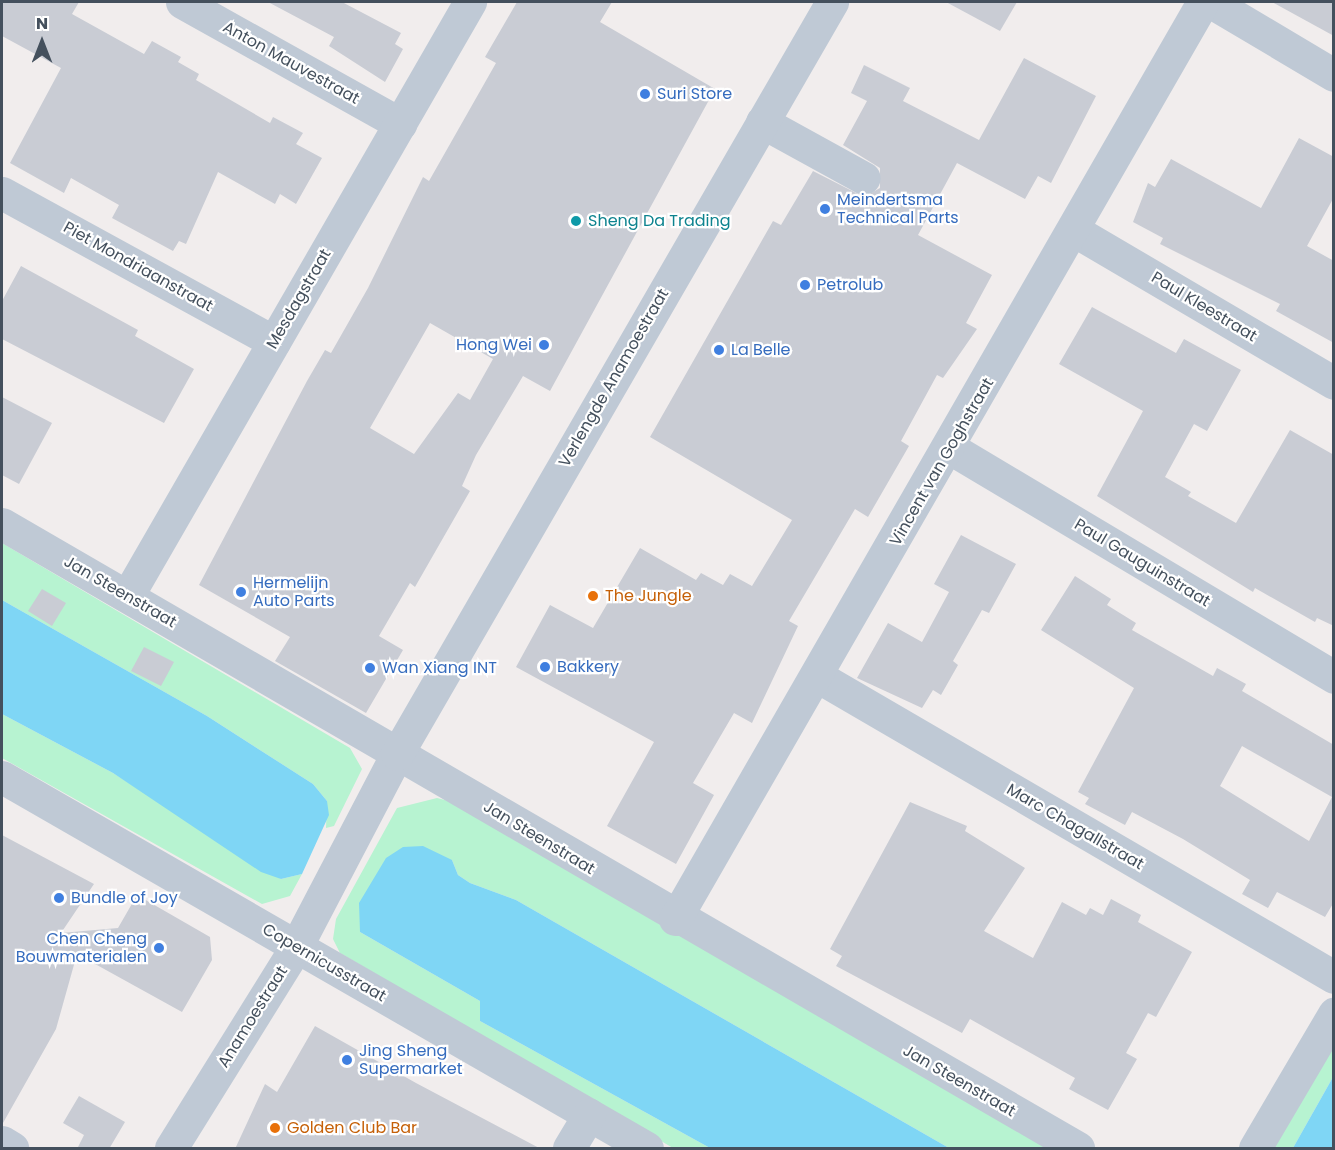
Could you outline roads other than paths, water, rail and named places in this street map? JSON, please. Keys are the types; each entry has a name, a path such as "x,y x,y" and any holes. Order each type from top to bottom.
{"street":[{"name":"Anton Mauvestraat","path":"182,2 400,124"},
{"name":"Mesdagstraat","path":"128,596 470,2"},
{"name":"Verlengde Anamoestraat","path":"396,754 832,2"},
{"name":"Vincent van Goghstraat","path":"675,919 1075,231 1203,2"},
{"path":"1211,2 1334,75"},
{"path":"762,122 864,178"},
{"name":"Piet Mondriaanstraat","path":"2,193 274,342"},
{"name":"Paul Kleestraat","path":"1075,231 1334,383"},
{"name":"Paul Gauguinstraat","path":"950,448 1334,677"},
{"name":"Jan Steenstraat","path":"2,524 675,919 1078,1149"},
{"name":"Marc Chagallstraat","path":"816,676 1334,977"},
{"name":"Anamoestraat","path":"171,1149 296,947 396,754"},
{"name":"Copernicusstraat","path":"2,777 647,1149"},
{"path":"1255,1149 1334,1014"},
{"path":"569,1149 589,1115"},
{"path":"2,1142 12,1149"}],"water":[{"path":"2,600 207,716 313,784 327,801 329,815 302,874 281,879 261,872 113,773 2,714"},
{"path":"423,846 452,860 458,875 470,883 516,900 949,1148 710,1148 480,1021 480,1001 360,932 359,903 386,858 403,847"},
{"path":"1333,1077 1333,1148 1293,1148"}],"place":[{"name":"Suri Store","path":"645,94"},
{"name":"Meindertsma Technical Parts","path":"825,209"},
{"name":"Sheng Da Trading","path":"576,221"},
{"name":"Petrolub","path":"805,285"},
{"name":"Hong Wei","path":"544,345"},
{"name":"La Belle","path":"719,350"},
{"name":"Hermelijn Auto Parts","path":"241,592"},
{"name":"The Jungle","path":"593,596"},
{"name":"Bakkery","path":"545,667"},
{"name":"Wan Xiang INT","path":"370,668"},
{"name":"Bundle of Joy","path":"59,898"},
{"name":"Chen Cheng Bouwmaterialen","path":"159,948"},
{"name":"Jing Sheng Supermarket","path":"347,1060"},
{"name":"Golden Club Bar","path":"275,1128"}]}
